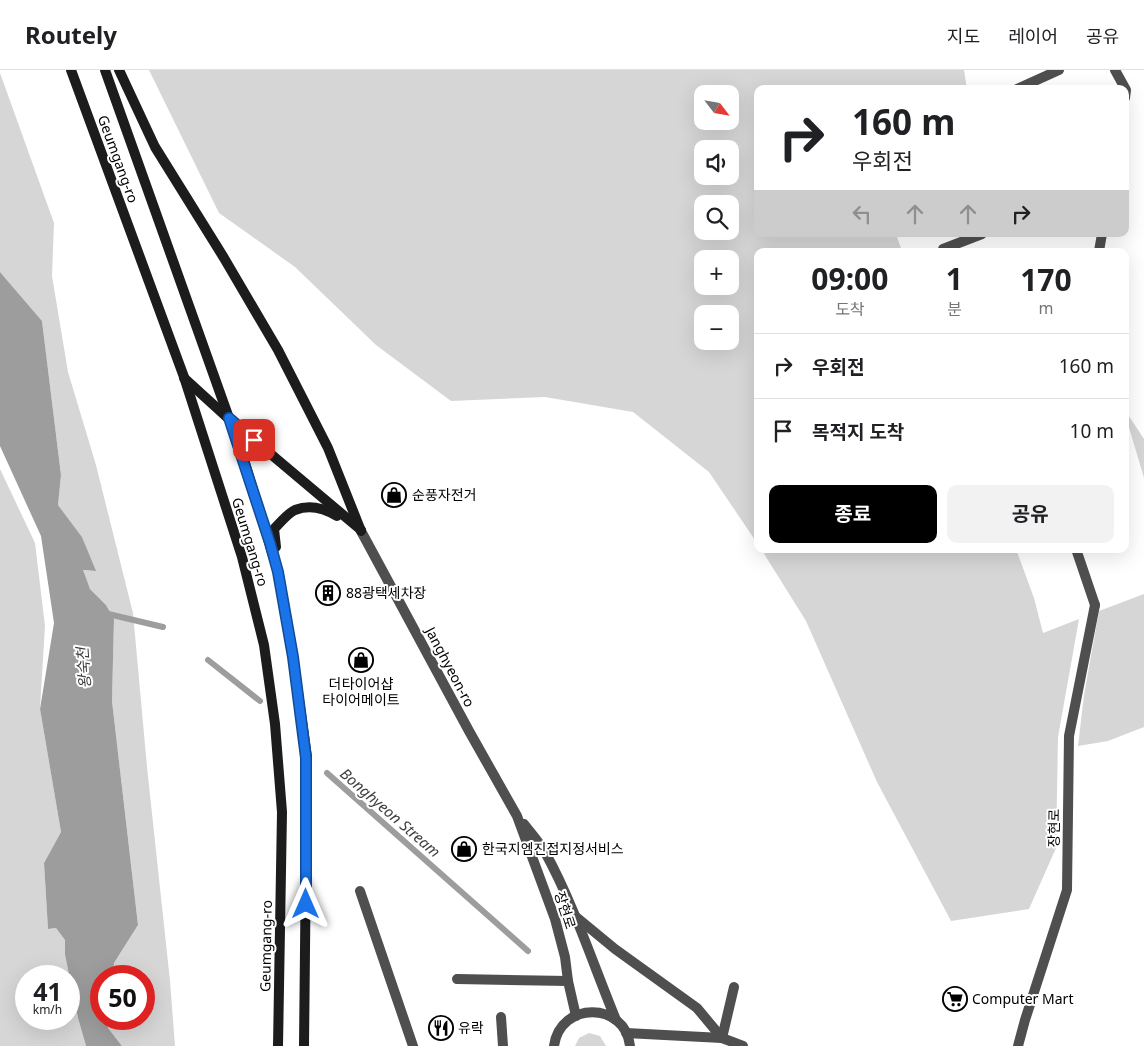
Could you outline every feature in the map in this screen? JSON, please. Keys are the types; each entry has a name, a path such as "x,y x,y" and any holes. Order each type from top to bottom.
{"main road":[{"name":"Geumgang-ro","path":"71,70 184,378 242,557 264,645 275,724 282,812 278,1046"},
{"name":"Geumgang-ro","path":"104,70 229,418 278,572 293,657 306,758 304,1046"},
{"path":"119,70 155,147 278,350 328,448 361,531"},
{"path":"184,378 361,531"},
{"path":"278,572 274,529 294,510 314,507 328,511 361,531"}],"street":[{"path":"1026,85 1059,70"},
{"path":"1115,70 1123,85"},
{"path":"948,248 975,237"},
{"name":"Janghyeon-ro","path":"361,531 517,816"},
{"name":"장현로","path":"1018,1046 1066,890 1069,736 1095,605 1077,553"},
{"path":"517,816 544,851 575,916 616,1020 626,1033 630,1046"},
{"name":"장현로","path":"517,816 555,919 565,956 568,981 576,1016"},
{"path":"360,890 413,1046"},
{"path":"575,916 615,949 697,1008 722,1038"},
{"path":"457,979 568,981"},
{"path":"722,1038 734,987"},
{"path":"554,1046 561,1028 569,1019 580,1013 605,1014 616,1020"},
{"path":"501,1017 503,1046"},
{"path":"626,1033 722,1038 743,1046"}],"shaded area":[{"path":"149,70 964,70 966,85 754,85 754,237 897,237 901,248 754,248 754,539 709,472 633,412 545,397 451,401 376,345 295,267 219,213"},
{"path":"0,73 54,223 52,276 68,372 96,465 133,613 175,1046 122,1046 110,1030 155,1030 155,965 114,965 138,925 112,701 114,619 106,605 90,589 82,570 95,571 82,537 58,505 61,475 42,321 0,272"},
{"path":"1129,416 1144,439 1144,478 1129,427"},
{"path":"0,469 35,543 45,626 40,709 61,832 44,863 48,929 56,928 65,940 67,965 15,965 15,1030 80,1030 80,1025 86,1046 0,1046"},
{"path":"764,553 1017,553 1034,598 1043,633 1079,619 1058,737 1056,848 1029,909 951,921 877,782 806,621"},
{"path":"1144,594 1144,727 1108,741 1078,746 1084,695 1099,611"},
{"path":"589,1033 600,1036 606,1046 575,1046 579,1038"}],"water":[{"name":"왕숙천","path":"0,272 42,321 61,475 58,505 82,537 96,571 83,570 90,589 106,605 114,619 112,701 138,925 114,965 90,965 90,1030 110,1030 122,1046 86,1046 80,1025 80,965 67,965 65,940 56,928 48,929 44,863 61,832 40,709 54,623 41,536 0,446"}],"waterway":[{"name":"Bonghyeon Stream","path":"104,613 163,627"},
{"name":"Bonghyeon Stream","path":"208,660 260,701"},
{"name":"Bonghyeon Stream","path":"327,773 528,951"}],"place":[{"name":"순풍자전거","path":"394,495"},
{"name":"88광택세차장","path":"328,593"},
{"name":"더타이어샵 타이어메이트","path":"361,660"},
{"name":"한국지엠진접지정서비스","path":"464,849"},
{"name":"Computer Mart","path":"955,999"},
{"name":"유락","path":"441,1028"}],"route":[{"path":"254,440 229,418 245,463 278,572 293,657 306,758 306,904"}]}
